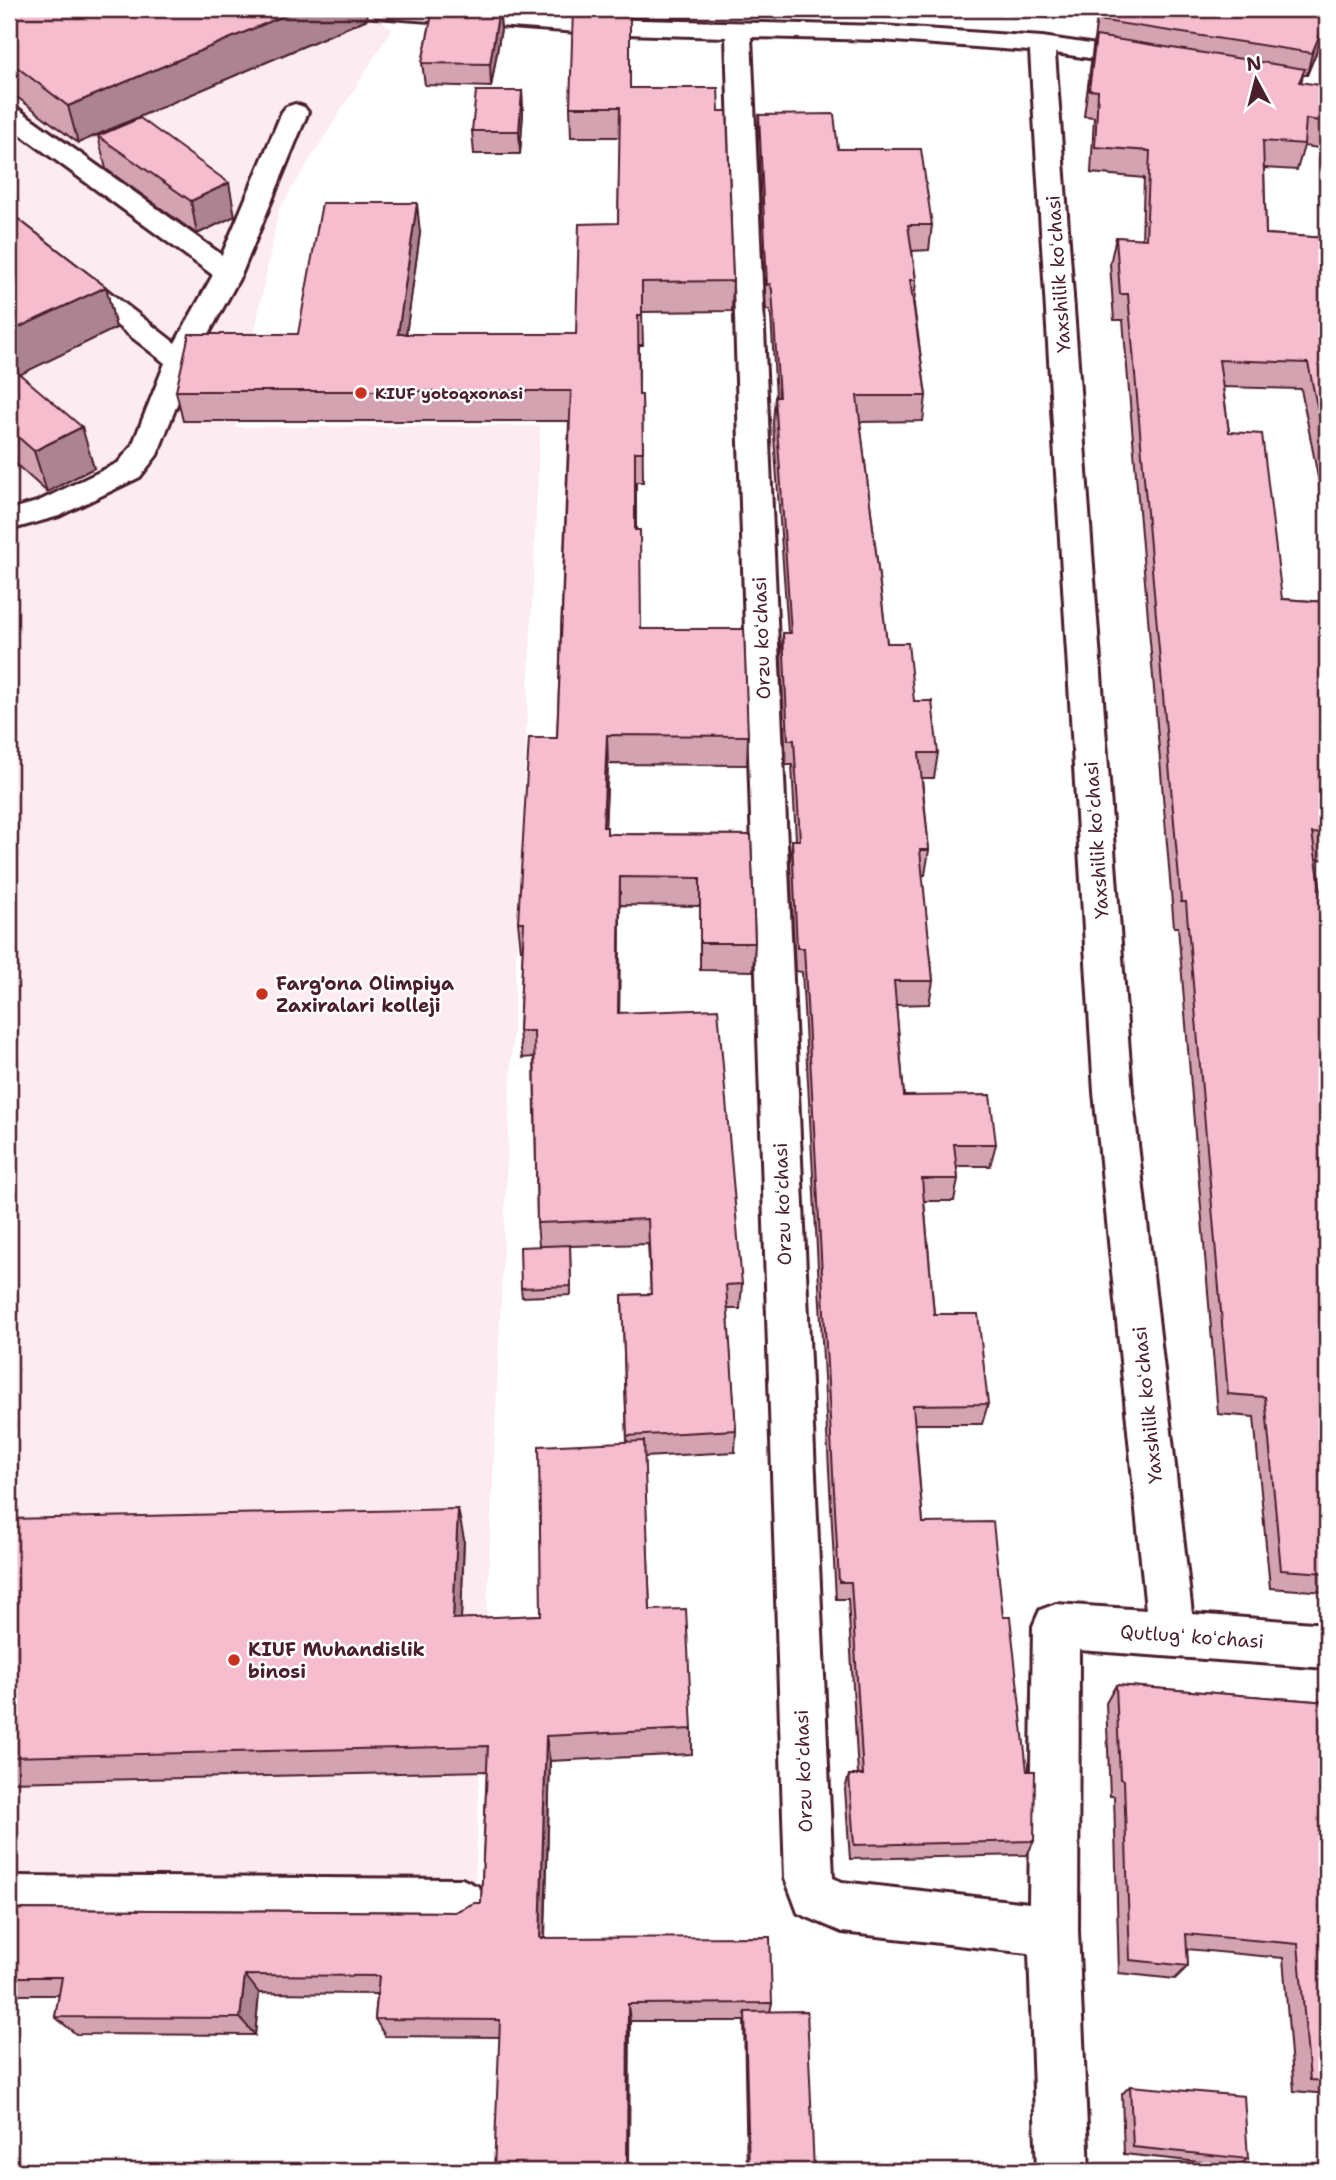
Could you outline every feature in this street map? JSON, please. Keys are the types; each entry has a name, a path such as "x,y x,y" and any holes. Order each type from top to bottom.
{"street":[{"path":"362,9 592,17 738,30 881,33 1042,44 1162,62"},
{"name":"Orzu koʻchasi","path":"738,30 809,1878 815,1896 842,1907 1053,1931"},
{"name":"Yaxshilik koʻchasi","path":"1042,44 1113,1092 1171,1634"},
{"path":"9,520 48,509 129,470 146,448 180,361 228,273 295,112"},
{"path":"9,114 228,273"},
{"path":"9,228 180,361"},
{"name":"Qutlugʻ koʻchasi","path":"1053,1931 1056,1626 1327,1646"},
{"path":"9,1901 462,1904"},
{"path":"1053,1931 1063,2171"}],"shaded area":[{"name":"Farg'ona Olimpiya Zaxiralari kolleji","path":"9,9 368,9 392,29 279,209 236,427 540,426 475,1881 9,1892"}],"building":[{"path":"9,9 300,9 68,106 9,61"},
{"path":"433,9 499,9 490,64 422,63"},
{"path":"573,9 630,9 630,88 718,88 719,111 727,111 733,281 642,282 642,315 638,315 643,452 635,452 635,530 640,530 641,629 744,629 748,736 607,735 603,827 607,827 607,834 751,835 755,943 700,943 700,878 620,877 618,1013 718,1009 742,1284 726,1285 736,1430 627,1436 622,1295 651,1294 648,1219 537,1223 534,1031 519,1031 524,922 518,922 529,738 557,738 571,391 176,391 189,334 298,334 322,203 417,203 398,334 576,334 579,224 618,223 620,107 570,107"},
{"path":"1099,9 1249,9 1281,15 1284,9 1327,9 1327,18 1312,53 1098,20"},
{"path":"1096,36 1305,69 1299,82 1327,86 1327,122 1306,119 1304,144 1263,141 1266,234 1327,238 1327,454 1308,363 1219,360 1229,432 1262,434 1282,599 1327,602 1327,834 1312,833 1324,911 1327,911 1327,1573 1281,1570 1265,1397 1228,1394 1186,902 1181,902 1128,294 1120,294 1116,237 1146,239 1150,151 1095,147 1098,91 1089,90"},
{"path":"476,91 522,91 519,131 472,131"},
{"path":"834,114 838,149 921,149 932,225 908,225 916,280 910,280 926,396 857,396 887,643 908,643 914,701 932,701 938,753 919,753 929,850 920,850 933,981 894,981 904,1096 990,1095 996,1144 954,1144 958,1179 922,1179 934,1314 978,1314 988,1404 913,1405 923,1523 993,1522 1003,1617 1010,1617 1027,1771 1035,1771 1034,1841 854,1845 849,1775 863,1775 851,1582 839,1582 804,948 797,948 792,840 800,840 794,740 788,740 783,633 791,633 775,397 779,397 772,290 770,284 767,285 759,115"},
{"path":"140,118 229,183 191,201 98,136"},
{"path":"9,212 106,287 9,332"},
{"path":"9,365 82,427 34,451 9,429"},
{"path":"570,1245 571,1286 521,1288 520,1247"},
{"path":"644,1441 650,1610 686,1609 692,1729 546,1736 540,1938 770,1937 772,2003 628,2004 627,2171 494,2171 500,2020 375,2019 379,1976 245,1975 240,2018 55,2017 62,1977 9,1977 9,1909 455,1912 474,1903 481,1903 488,1746 9,1757 9,1519 458,1509 453,1619 541,1615 539,1446"},
{"path":"1116,1685 1327,1702 1327,2081 1310,2080 1298,1944 1186,1934 1188,1966 1130,1960 1124,1780 1120,1779"},
{"path":"807,2011 814,2171 749,2171 745,2012"},
{"path":"1130,2086 1244,2096 1248,2159 1133,2147"}],"place":[{"name":"KIUF yotoqxonasi","path":"361,393"},
{"name":"Farg'ona Olimpiya Zaxiralari kolleji","path":"262,994"},
{"name":"KIUF Muhandislik binosi","path":"234,1660"}]}
